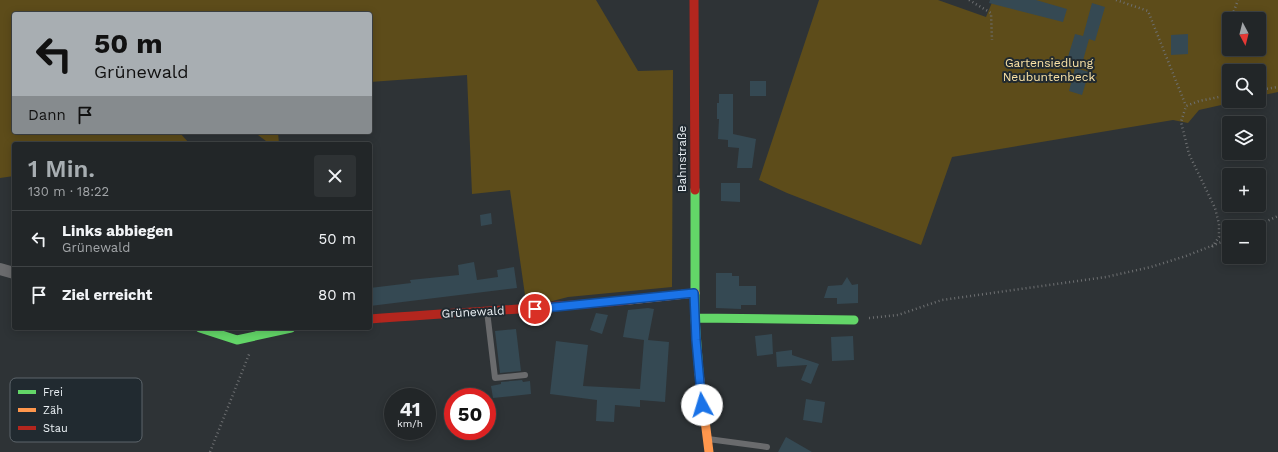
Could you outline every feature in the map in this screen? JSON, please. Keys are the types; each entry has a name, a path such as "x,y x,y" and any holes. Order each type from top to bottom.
{"street":[{"name":"Bahnstraße","path":"694,0 694,293 698,374 709,452"},
{"path":"0,270 12,273"},
{"name":"Grünewald","path":"372,319 486,310 562,308 694,293"},
{"path":"695,318 854,320"},
{"path":"206,330 237,340 256,336 273,330"}],"lane":[{"path":"486,310 495,378 525,375"},
{"path":"707,438 767,448"}],"path":[{"path":"969,0 991,13 992,40"},
{"path":"1116,0 1148,11 1186,106 1181,122 1189,154 1215,208 1219,224 1219,237 1211,247"},
{"path":"1234,12 1238,0"},
{"path":"1266,89 1278,87"},
{"path":"1186,106 1199,101 1222,97"},
{"path":"1266,222 1278,216"},
{"path":"854,320 898,315 942,300 1106,277 1151,267 1222,242"},
{"path":"210,452 256,336"}],"green space":[{"path":"0,0 596,0 638,71 673,70 672,287 568,297 537,305 534,299 525,295 510,190 472,194 467,75 372,82 372,12 12,12 12,134 181,134 188,142 12,142 12,176 0,178"},
{"name":"Gartensiedlung Neubuntenbeck","path":"819,0 938,0 986,17 993,0 1278,0 1278,92 1266,95 1266,64 1222,64 1222,105 1199,110 1188,123 1173,120 952,157 921,245 787,193 759,180"},
{"path":"257,134 278,134 279,142 267,142"}],"building":[{"path":"990,0 1036,0 1067,9 1063,22 989,3"},
{"path":"1092,3 1105,7 1095,41 1089,39 1082,64 1067,60 1075,34 1083,36"},
{"path":"1188,34 1188,54 1171,55 1171,35"},
{"path":"1075,68 1089,72 1082,95 1069,91"},
{"path":"750,81 766,81 766,96 750,96"},
{"path":"719,94 733,94 733,134 756,139 752,168 737,168 739,148 728,147 728,140 718,139 719,119 717,119 717,103 719,103"},
{"path":"721,183 740,183 740,202 721,201"},
{"path":"491,213 492,224 481,226 480,215"},
{"path":"474,262 477,280 498,277 497,270 514,267 517,288 372,306 372,288 411,283 410,280 459,275 458,265"},
{"path":"716,273 732,273 732,276 739,276 739,286 756,286 756,305 741,305 741,309 716,308"},
{"path":"847,277 852,285 858,284 858,303 837,304 837,298 824,298 828,286 842,285"},
{"path":"648,308 654,309 648,340 669,342 665,402 640,400 640,407 615,405 614,422 596,421 597,400 550,394 556,341 588,345 583,386 640,389 644,340 623,337 628,310"},
{"path":"596,313 608,315 602,334 590,330"},
{"path":"516,329 521,371 500,373 495,331"},
{"path":"772,334 773,354 757,356 755,336"},
{"path":"853,336 854,360 832,361 831,337"},
{"path":"792,350 792,355 819,364 811,384 801,380 807,365 777,367 776,352"},
{"path":"522,380 523,382 530,381 531,394 496,398 496,388 491,388 491,386 501,384 501,382"},
{"path":"806,399 825,402 822,423 803,420"},
{"path":"786,437 812,452 778,452"}],"traffic: fast":[{"path":"695,190 695,318 699,373"},
{"path":"695,318 854,320"},
{"path":"206,330 237,340 282,330"}],"traffic: slow":[{"path":"629,300 695,293"},
{"path":"699,373 709,452"}],"traffic: jam":[{"path":"694,0 695,190"},
{"path":"372,319 564,306 629,300"}],"route":[{"path":"535,309 562,308 694,293 698,368 702,405"}]}
